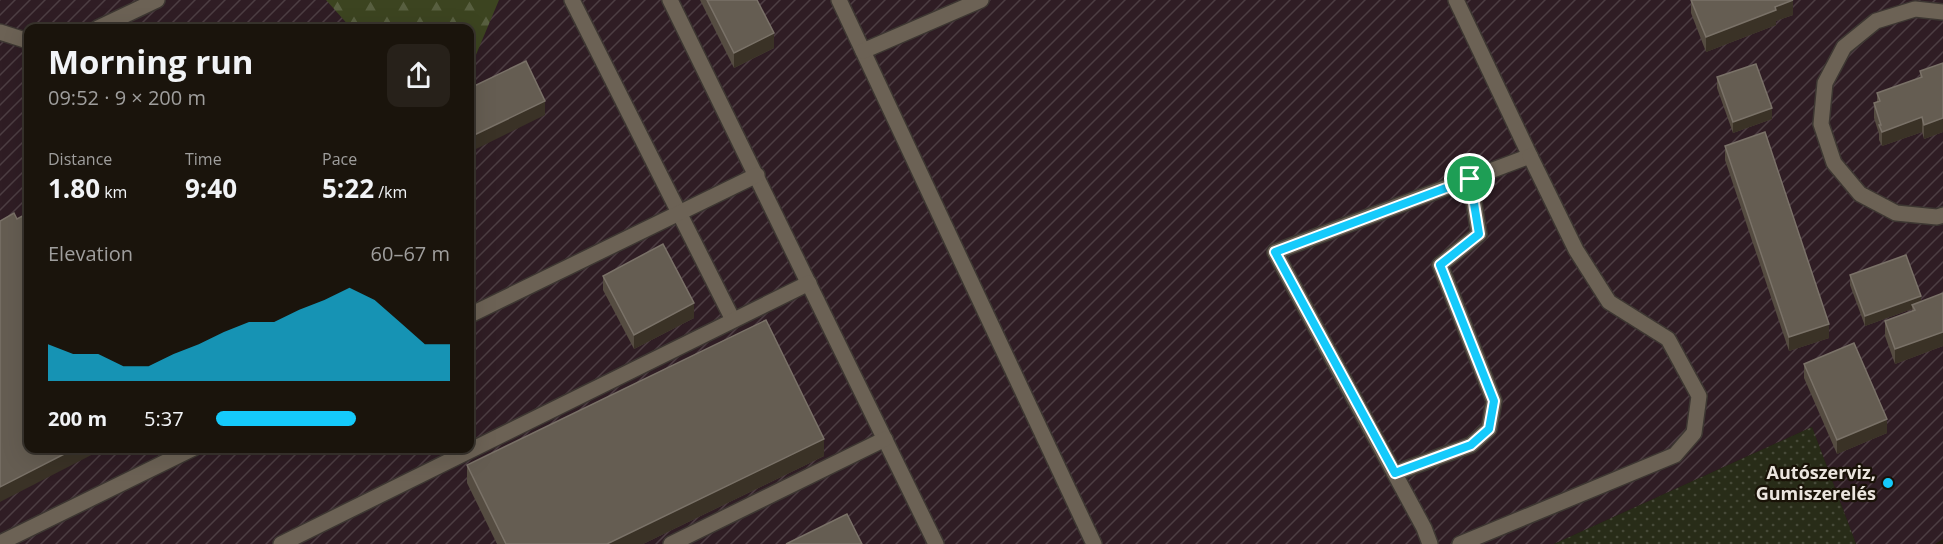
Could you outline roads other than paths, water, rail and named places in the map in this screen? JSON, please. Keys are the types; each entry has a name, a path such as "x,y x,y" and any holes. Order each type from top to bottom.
{"lane":[{"path":"106,24 157,0"},
{"path":"572,0 733,320"},
{"path":"670,0 936,544"},
{"path":"839,0 1094,544"},
{"path":"863,51 981,0"},
{"path":"1456,0 1576,250 1609,302 1668,339 1699,396 1694,433 1675,455 1460,544"},
{"path":"1943,12 1915,9 1876,21 1844,47 1825,83 1821,124 1834,163 1860,194 1896,213 1937,217 1943,215"},
{"path":"0,32 24,40"},
{"path":"1430,544 1395,473 1275,252 1530,156"},
{"path":"474,313 757,175"},
{"path":"1395,473 1471,445 1489,429 1494,401 1440,265 1479,234 1470,179"},
{"path":"474,448 809,283"},
{"path":"671,544 885,439"},
{"path":"0,543 184,453"},
{"path":"281,544 465,453"}],"place":[{"name":"Autószerviz, Gumiszerelés","path":"1888,483"}]}
